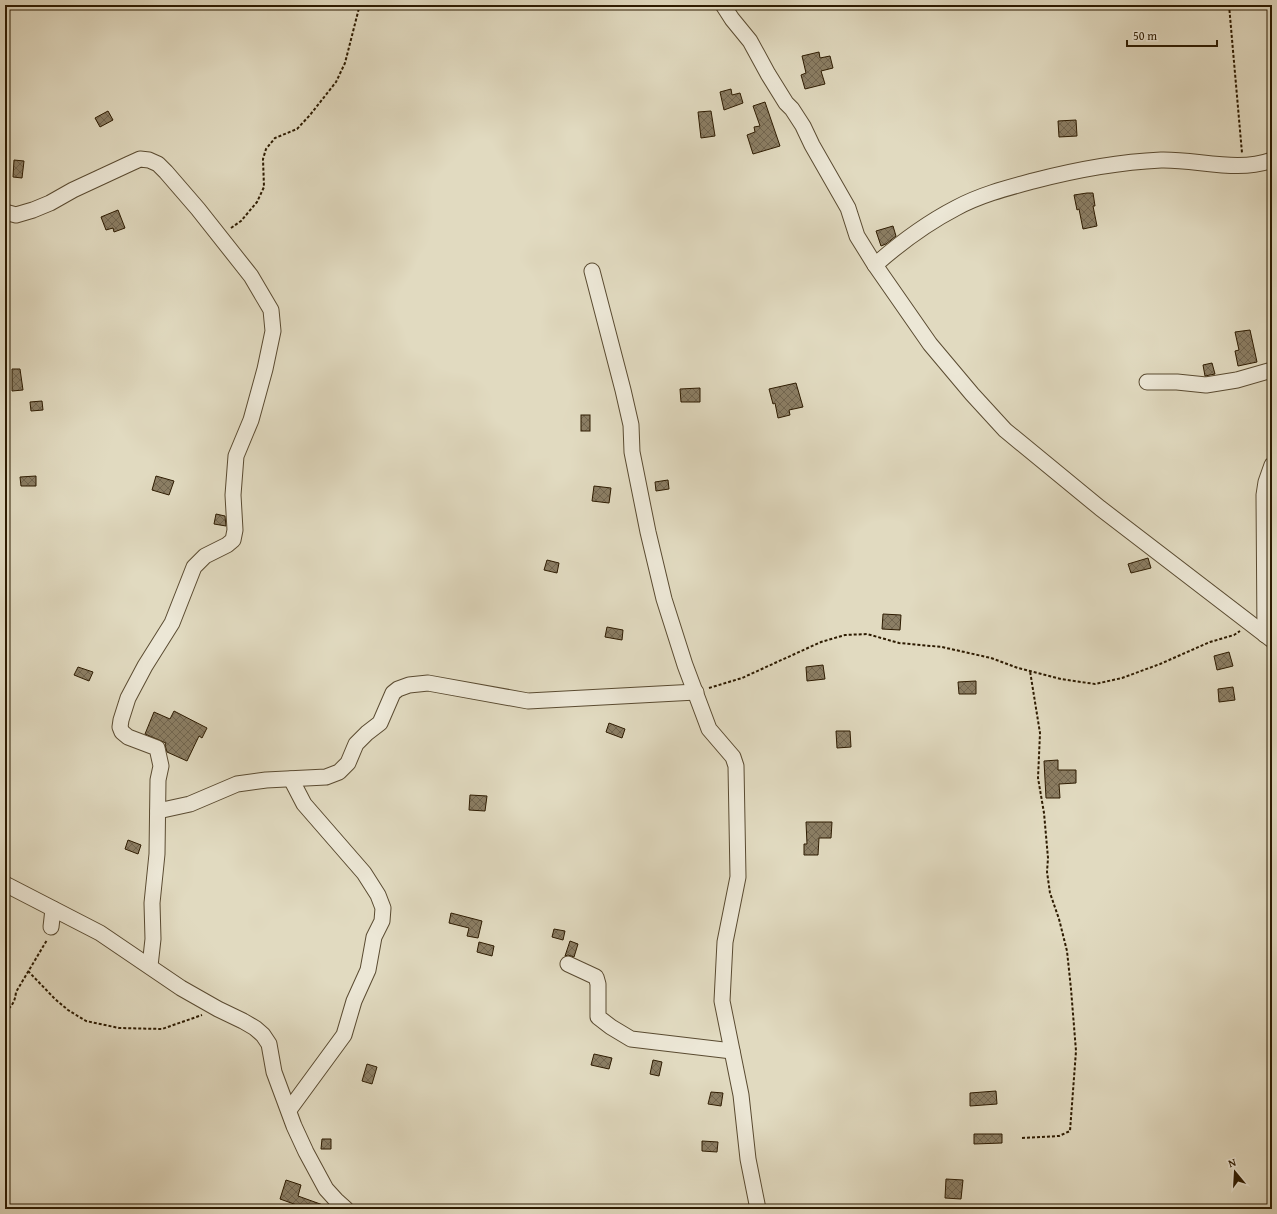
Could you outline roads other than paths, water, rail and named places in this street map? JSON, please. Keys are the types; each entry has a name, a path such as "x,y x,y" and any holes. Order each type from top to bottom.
{"street":[{"path":"722,5 750,41 786,103 792,109 803,126 812,145 848,208 857,236 875,265 930,344 972,394 1005,430 1100,508 1269,638"},
{"path":"5,212 16,215 33,210 140,159 149,160 158,164 166,172 220,236 251,276 271,310 273,331 265,369 251,420 236,456 233,495 235,530 233,540 227,545 205,556 194,567 172,623 145,666 128,698 121,720 120,727 122,732 128,737 154,746 158,750 161,766 158,780 157,854 152,903 153,939 150,966"},
{"path":"875,265 911,235 957,207 1005,188 1083,169 1129,162 1162,160 1243,166 1272,160"},
{"path":"592,272 624,390 631,425 632,452 648,532 662,591 685,665 710,729 732,757 736,766 738,877 725,942 722,1001 741,1095 748,1159 758,1209"},
{"path":"1147,382 1178,382 1206,385 1237,380 1272,370"},
{"path":"1269,638 1264,496 1266,482 1272,465"},
{"path":"158,812 190,804 237,784 266,780 326,777 340,772 348,762 356,744 380,723 393,693 398,689 409,685 428,683 528,701 696,692"},
{"path":"289,1110 344,1035 354,1001 368,970 374,937 382,921 382,908 378,895 364,873 304,804 291,779"},
{"path":"5,884 100,933 181,988 218,1009 243,1020 263,1035 269,1044 274,1072 294,1126 317,1174 326,1189 346,1209"},
{"path":"52,927 53,909"},
{"path":"568,964 596,977 598,984 598,1016 611,1027 630,1039 732,1051"}]}
